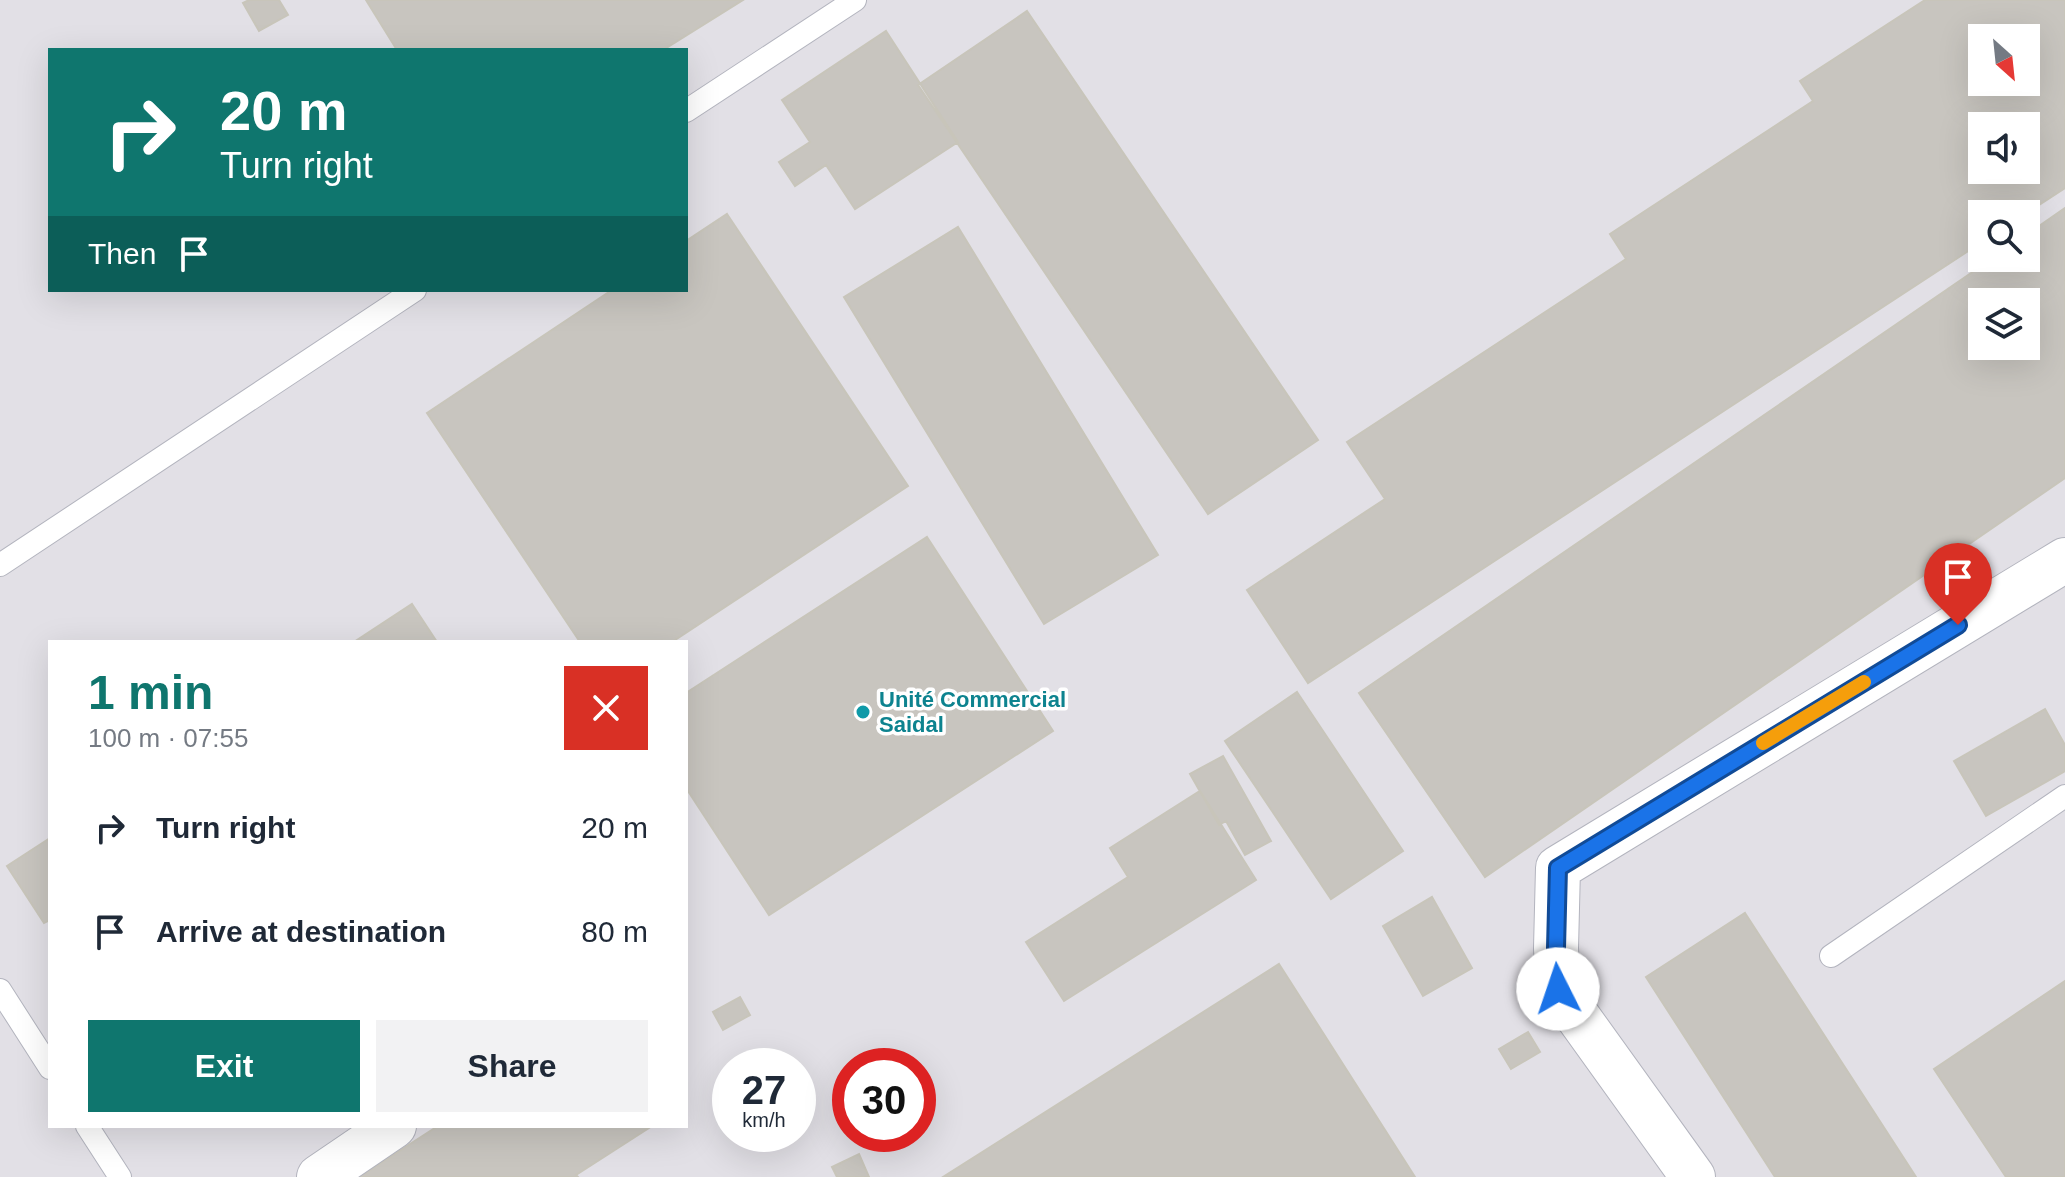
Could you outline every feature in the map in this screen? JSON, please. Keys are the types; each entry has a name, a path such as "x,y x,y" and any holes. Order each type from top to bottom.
{"street":[{"path":"1693,1177 1558,989 1558,868 2065,560"},
{"path":"319,1177 391,1128"}],"lane":[{"path":"688,110 855,0"},
{"path":"0,565 412,292"},
{"path":"1831,956 2065,796"},
{"path":"0,990 48,1065"},
{"path":"88,1128 120,1177"}],"shaded area":[{"path":"0,0 2065,0 2065,1177 0,1177"}],"building":[{"path":"249,0 279,0 288,15 259,31 243,3"},
{"path":"366,0 743,0 666,48 396,48"},
{"path":"1925,0 2065,0 2065,188 2040,204 2040,200 1968,200 1968,251 1308,683 1247,590 1385,499 1347,442 1626,259 1610,234 1813,101 1800,81"},
{"path":"1027,11 1318,440 1208,514 918,85"},
{"path":"886,31 958,142 855,209 826,165 795,186 779,162 810,142 782,100"},
{"path":"2065,208 2065,478 1485,877 1359,693 1973,272 2040,272 2040,225"},
{"path":"727,214 908,486 675,640 579,640 427,413 609,292 688,292 688,240"},
{"path":"958,227 1158,555 1044,624 844,297"},
{"name":"Unité Commercial Saidal","path":"927,537 1053,731 769,915 688,791 688,692"},
{"path":"412,604 436,640 357,640"},
{"path":"1297,692 1403,851 1331,899 1225,741"},
{"path":"2045,709 2065,745 2065,771 1986,816 1954,761"},
{"path":"1223,756 1271,841 1245,855 1226,821 1219,825 1190,774"},
{"path":"1200,791 1256,880 1064,1001 1026,942 1128,877 1110,848"},
{"path":"48,839 48,921 44,923 7,866"},
{"path":"1432,897 1472,968 1423,996 1383,926"},
{"path":"1745,913 1916,1177 1775,1177 1646,977"},
{"path":"1279,964 1415,1177 943,1177"},
{"path":"2065,981 2065,1177 2006,1177 1934,1069"},
{"path":"740,997 750,1015 723,1030 713,1012"},
{"path":"1528,1032 1540,1052 1511,1069 1499,1049"},
{"path":"435,1128 649,1128 576,1175 578,1177 359,1177"},
{"path":"859,1154 869,1177 837,1177 832,1167"}],"slow traffic":[{"path":"1763,743 1864,682"}],"place":[{"name":"Unité Commercial Saidal","path":"863,712"}],"route":[{"path":"1558,989 1558,868 1958,625"}]}
